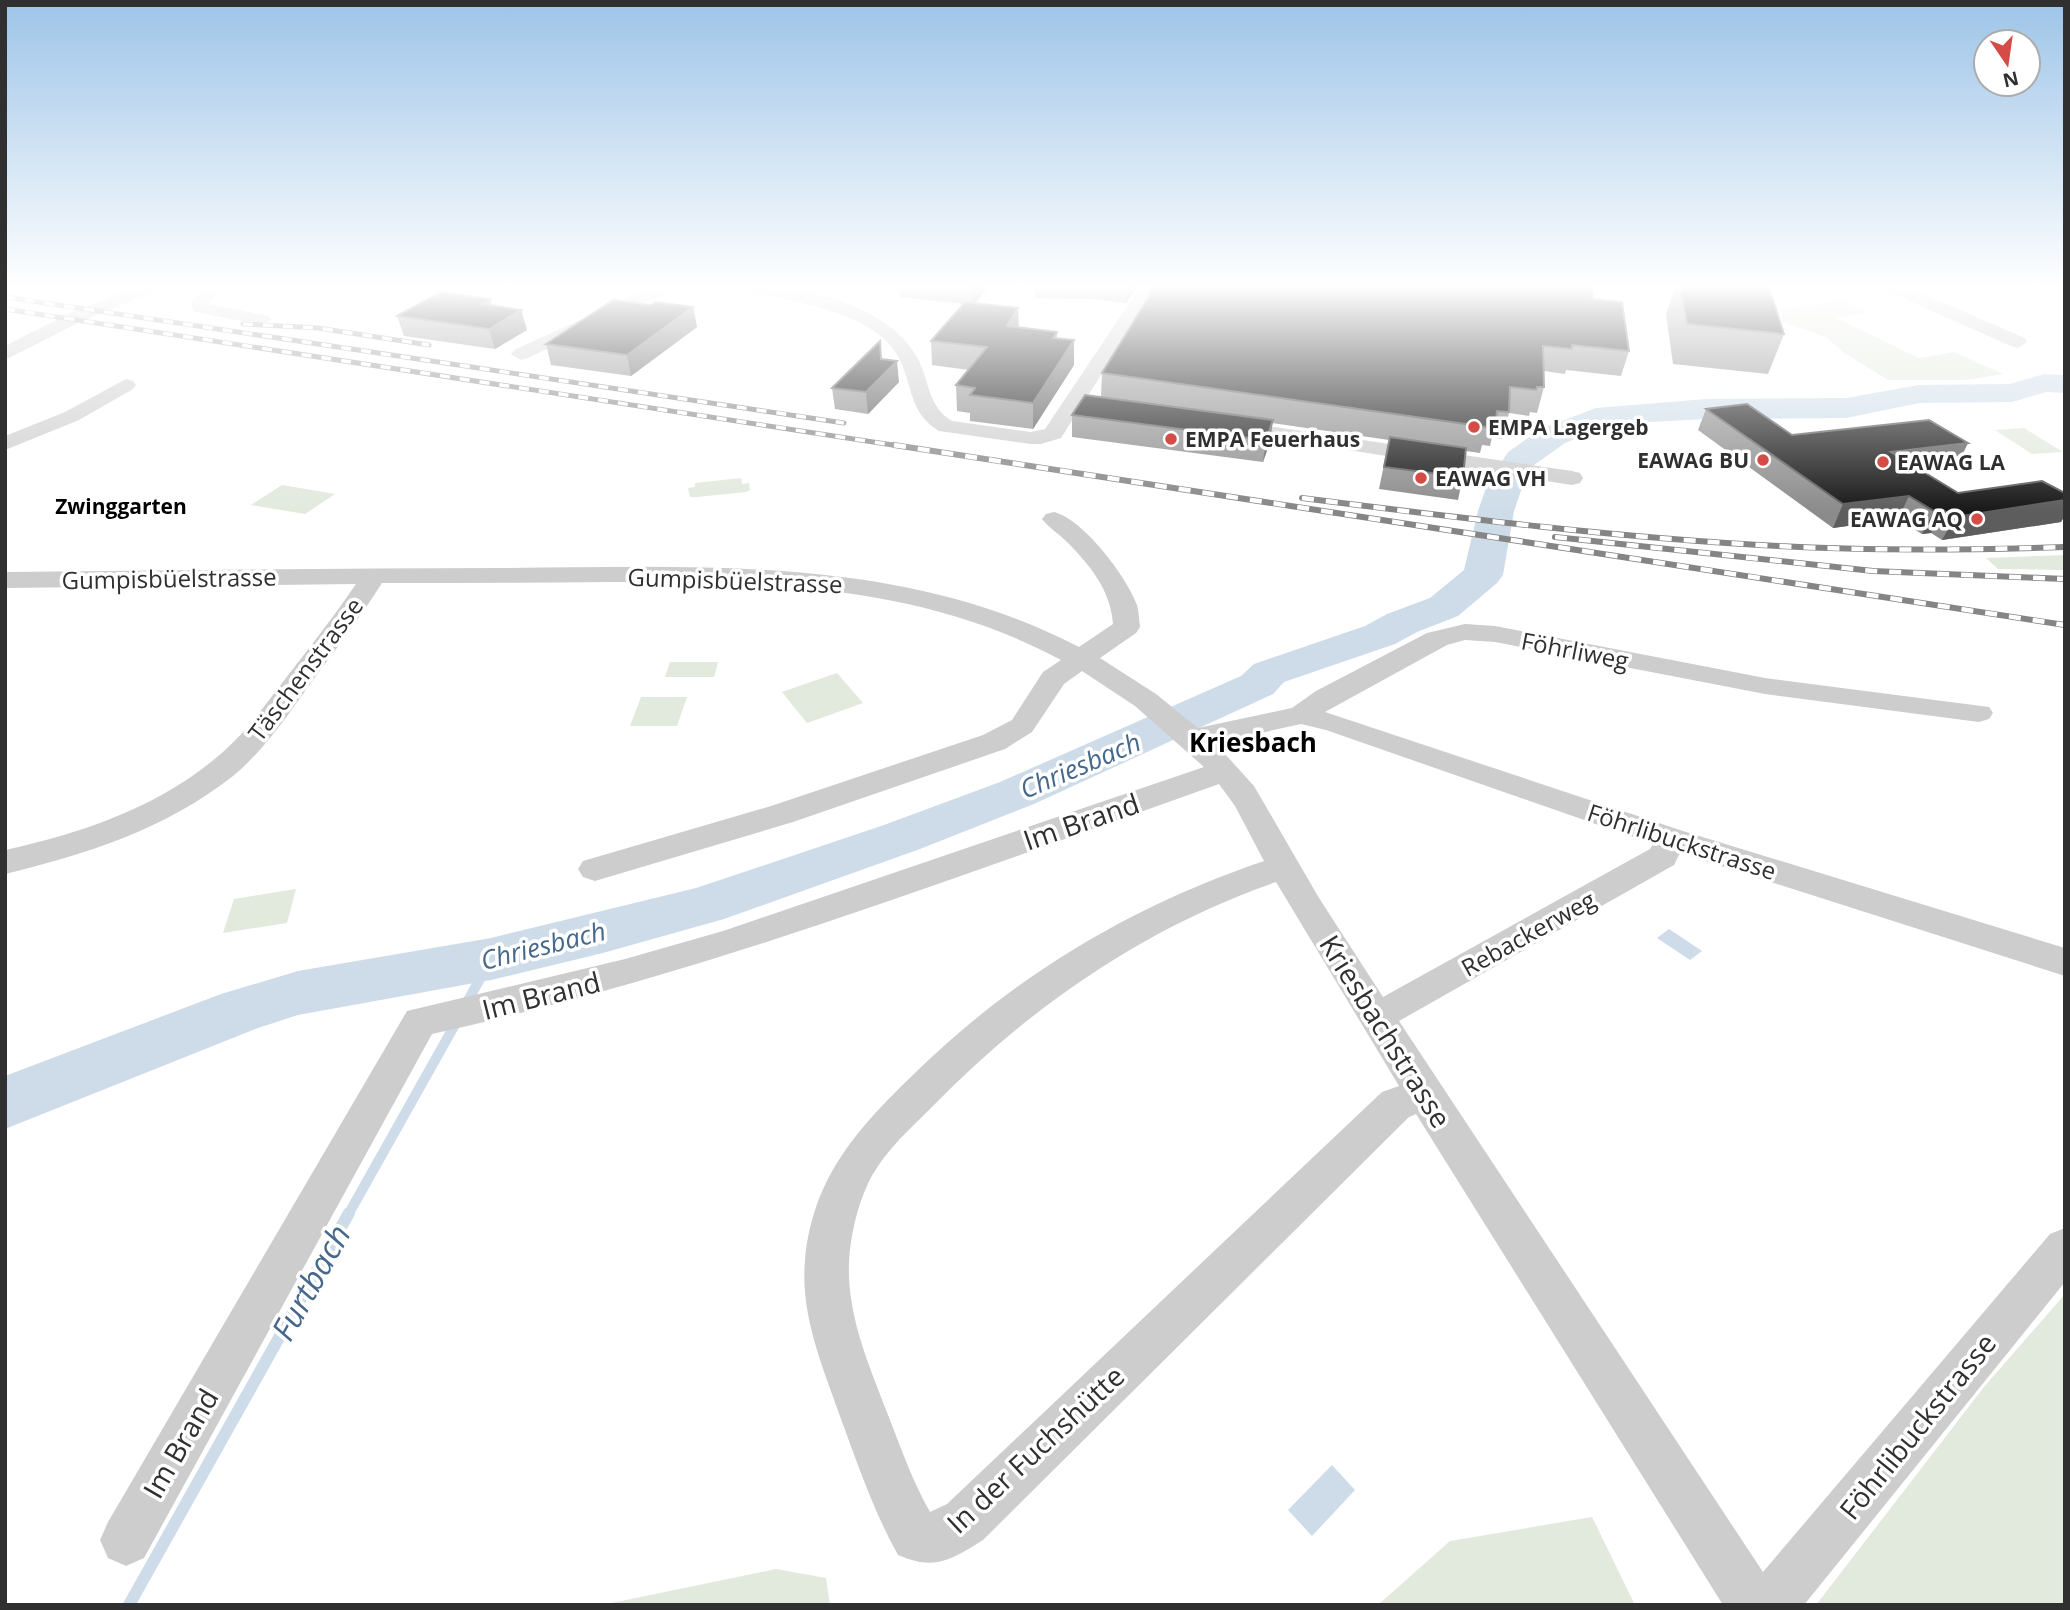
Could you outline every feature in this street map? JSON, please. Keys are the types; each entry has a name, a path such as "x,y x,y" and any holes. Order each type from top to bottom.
{"street":[{"path":"910,362 914,368 914,383 931,418 946,426 1041,438 1053,433 1100,362"},
{"path":"5,444 72,416 127,385"},
{"path":"1074,404 1101,407"},
{"path":"1211,423 1572,478"},
{"path":"595,869 782,814 994,742 1022,726 1053,678 1127,627 1125,607 1083,544 1054,519"},
{"name":"Gumpisbüelstrasse","path":"5,580 732,575 822,580 901,593 985,616 1079,658"},
{"name":"Täschenstrasse","path":"5,862 112,832 157,811 196,788 225,766 258,735 374,576"},
{"name":"Föhrliweg","path":"1189,737 1301,715 1326,697 1437,639 1465,632 1494,634 1777,688 1979,713"},
{"name":"Kriesbachstrasse","path":"1079,658 1146,701 1189,737 1225,771 1254,809 1284,867 1374,1014 1754,1605"},
{"name":"Föhrlibuckstrasse","path":"1301,715 1335,723 1672,839 2065,962"},
{"name":"Im Brand","path":"125,1540 420,1022 624,974 758,935 1225,771"},
{"name":"Rebackerweg","path":"1374,1014 1392,1009 1662,857 1672,839"},
{"name":"In der Fuchshütte","path":"1284,867 1240,880 1136,929 1060,976 950,1060 885,1128 849,1179 836,1216 827,1260 827,1295 837,1343 855,1393 890,1487 916,1537 939,1538 965,1522 1396,1104 1426,1096"},
{"name":"Föhrlibuckstrasse","path":"1770,1605 2065,1248"}],"shaded area":[{"path":"1859,362 1977,362 2003,374 1965,380 1888,380"},
{"path":"2024,428 2063,452 2032,454 1995,430"},
{"path":"741,478 742,484 749,483 750,490 690,497 688,488 695,487 695,483"},
{"path":"282,485 335,494 305,514 251,505"},
{"path":"2065,555 2065,570 1998,569 1986,558"},
{"path":"670,662 718,662 714,677 665,677"},
{"path":"837,673 863,703 807,723 782,692"},
{"path":"641,697 687,697 677,726 630,726"},
{"path":"296,889 287,923 223,933 234,899"},
{"path":"2065,1294 2065,1605 1816,1605 1984,1387"},
{"path":"1592,1517 1635,1605 1378,1605 1450,1541"},
{"path":"776,1569 826,1578 830,1605 602,1605"}],"water":[{"path":"1669,929 1702,951 1690,960 1657,938"},
{"path":"1332,1465 1355,1490 1312,1536 1288,1510"}],"building":[{"path":"858,362 896,362 866,392 832,388"},
{"path":"975,362 1060,362 1033,403 970,395 975,388 956,385"},
{"path":"1109,362 1543,362 1544,387 1537,387 1536,390 1510,387 1509,412 1497,411 1496,420 1487,419 1487,427 1102,373"},
{"path":"1085,395 1273,420 1266,440 1072,415"},
{"path":"1747,404 1792,435 1929,420 1968,443 1891,452 1958,493 2042,481 2065,493 2065,500 1955,517 1943,510 1934,511 1909,496 1843,504 1706,409"},
{"path":"1390,437 1466,448 1463,477 1384,467"}],"waterway":[{"name":"Chriesbach","path":"5,1103 241,1010 298,993 491,959 603,933 705,905 902,837 1017,793 1257,685 1269,673 1380,635 1402,623 1444,607 1483,575 1496,511 1505,485 1520,459 1553,436 1607,415 1706,409 1846,408 1919,394 2012,393 2044,383 2065,384"},
{"name":"Furtbach","path":"466,1004 491,959"},
{"name":"Furtbach","path":"348,1215 457,1021"},
{"name":"Furtbach","path":"129,1605 349,1213"}],"railway":[{"path":"352,362 906,447"},
{"path":"439,362 844,423"},
{"path":"894,445 2065,625"},
{"path":"1302,498 1540,526 1718,542 1814,548 2065,547"},
{"path":"1555,537 1873,571 2065,579"}],"place":[{"name":"EMPA Lagergeb","path":"1474,427"},
{"name":"EMPA Feuerhaus","path":"1171,439"},
{"name":"EAWAG BU","path":"1763,460"},
{"name":"EAWAG LA","path":"1883,462"},
{"name":"EAWAG VH","path":"1421,478"},
{"name":"EAWAG AQ","path":"1977,519"}],"district":[{"name":"Zwinggarten","path":"121,506"},
{"name":"Kriesbach","path":"1253,742"}]}
